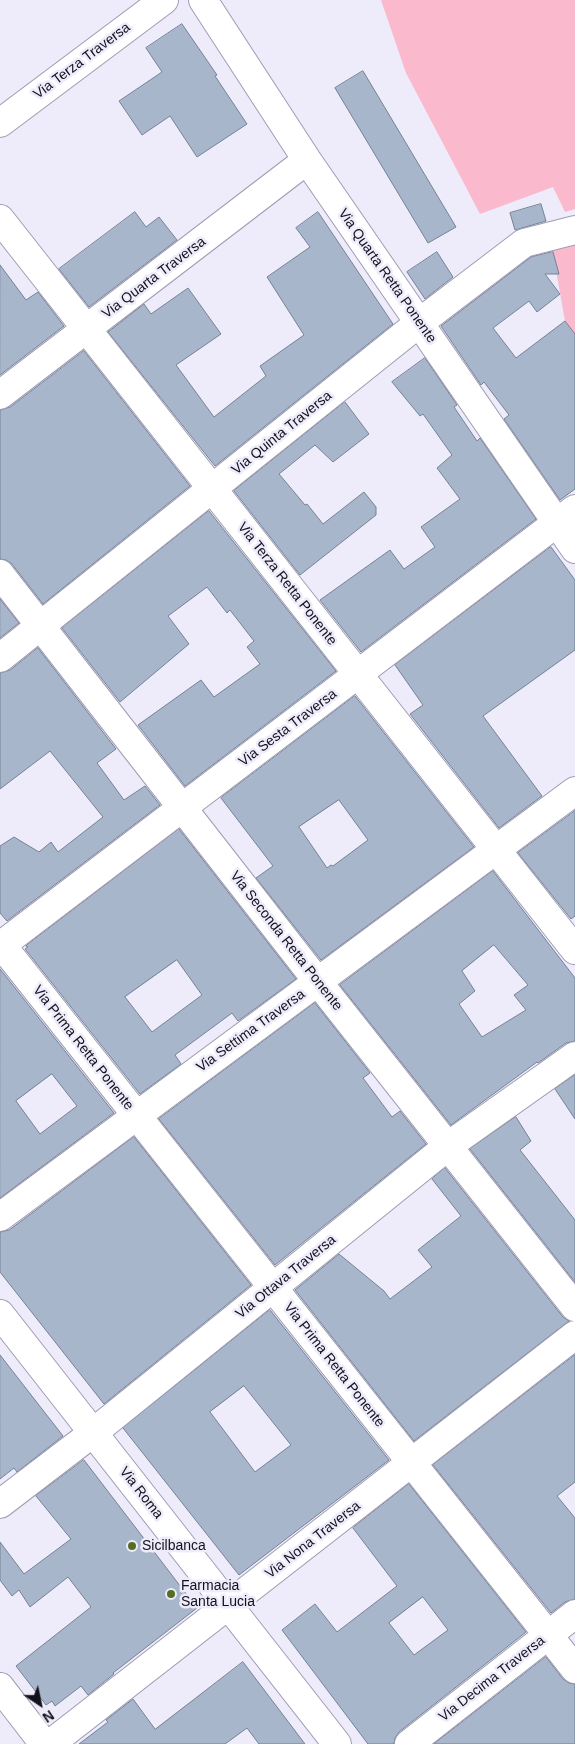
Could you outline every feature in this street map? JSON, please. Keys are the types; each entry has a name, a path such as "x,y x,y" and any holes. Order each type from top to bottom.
{"street":[{"name":"Via Terza Traversa","path":"0,123 164,0"},
{"name":"Via Quarta Retta Ponente","path":"203,0 307,160 419,323 566,515 575,549"},
{"name":"Via Quarta Traversa","path":"0,395 307,160"},
{"name":"Via Terza Retta Ponente","path":"0,219 575,950"},
{"name":"Via Quinta Traversa","path":"0,658 419,323 524,243 575,230"},
{"name":"Via Sesta Traversa","path":"0,945 566,515"},
{"name":"Via Seconda Retta Ponente","path":"0,574 318,982 575,1307"},
{"name":"Via Settima Traversa","path":"0,1218 575,791"},
{"name":"Via Prima Retta Ponente","path":"0,945 575,1669"},
{"name":"Via Ottava Traversa","path":"0,1504 94,1432 448,1146 575,1056"},
{"name":"Via Roma","path":"0,1314 337,1744"},
{"name":"Via Nona Traversa","path":"50,1744 575,1335"},
{"name":"Via Decima Traversa","path":"410,1744 575,1614"},
{"path":"0,1687 44,1744"}],"shaded area":[{"path":"381,0 575,0 575,209 565,212 553,187 480,214 406,73"},
{"path":"575,243 575,334 565,321 552,248"}],"building":[{"path":"182,24 217,75 215,76 247,124 197,157 170,116 142,135 119,101 162,72 146,48"},
{"path":"363,71 456,227 428,243 335,88"},
{"path":"541,204 546,221 515,230 510,213"},
{"path":"135,212 146,227 159,217 177,240 89,307 59,269"},
{"path":"318,212 393,324 215,466 108,332 144,304 151,314 188,288 221,334 176,365 214,417 266,376 260,366 304,335 267,277 310,247 296,228"},
{"path":"437,252 453,277 425,299 407,272"},
{"path":"553,252 559,274 545,274 560,294 537,312 529,301 493,328 516,358 565,321 575,334 575,489 560,500 504,419 509,415 484,382 481,385 441,326 531,257"},
{"path":"0,265 26,300 38,292 64,326 0,375"},
{"path":"84,351 190,486 43,604 12,564 0,559 0,410 10,407"},
{"path":"425,358 457,405 454,407 477,441 480,438 536,519 361,652 320,600 390,550 404,569 435,547 421,527 460,499 437,468 452,455 423,414 420,416 392,382"},
{"path":"345,402 369,434 333,462 315,445 279,474 323,524 364,492 376,507 376,515 300,575 234,491"},
{"path":"209,511 336,671 185,786 138,725 201,680 214,697 260,664 247,647 254,641 230,610 227,613 207,587 168,616 189,644 120,702 62,628"},
{"path":"551,547 575,580 575,650 483,716 542,796 499,828 410,714 423,705 395,665"},
{"path":"0,599 19,623 0,638"},
{"path":"38,648 116,749 97,763 124,800 145,786 160,805 7,921 0,913 0,846 14,837 39,852 51,842 58,852 103,817 50,751 0,789 0,673 10,670"},
{"path":"355,696 474,847 321,960 256,878 273,866 221,798","holes":["339,800 368,840 333,866 331,865 327,868 299,827"]},
{"path":"575,811 575,916 571,919 518,853"},
{"path":"179,829 296,979 238,1021 232,1013 175,1055 181,1064 140,1094 25,949 28,947 26,946","holes":["177,960 202,995 152,1032 125,997"]},
{"path":"493,871 575,978 575,1041 566,1043 537,1062 451,1125 340,985","holes":["494,945 528,985 514,995 526,1010 482,1037 459,1004 475,991 462,971"]},
{"path":"0,969 114,1113 0,1198","holes":["52,1074 77,1106 40,1134 16,1101"]},
{"path":"315,1003 370,1073 363,1078 392,1117 400,1111 426,1144 275,1265 159,1119"},
{"path":"575,1075 575,1119 555,1089"},
{"path":"516,1117 531,1141 520,1150 575,1220 575,1282 470,1149"},
{"path":"134,1137 251,1285 104,1404 0,1272 0,1232 9,1230"},
{"path":"445,1168 563,1317 569,1321 414,1441 295,1290 339,1254 384,1291 390,1299 432,1267 418,1250 461,1216 432,1179"},
{"path":"270,1310 389,1460 239,1575 123,1428","holes":["244,1386 291,1445 255,1472 210,1412"]},
{"path":"0,1355 63,1436 17,1472 14,1468 0,1479"},
{"path":"575,1355 575,1482 557,1496 575,1518 575,1599 565,1602 551,1613 433,1465"},
{"path":"84,1460 197,1608 113,1673 88,1695 81,1686 55,1706 52,1701 46,1705 16,1666 91,1607 68,1577 30,1607 19,1590 12,1596 0,1580 0,1542 24,1574 71,1539 36,1496"},
{"path":"409,1484 526,1632 399,1732 394,1744 368,1744 282,1630 315,1604 337,1632 397,1586 353,1528","holes":["423,1597 448,1630 414,1655 389,1623"]},
{"path":"546,1657 563,1679 575,1684 575,1744 434,1744"},
{"path":"243,1662 305,1744 259,1744 247,1728 225,1744 79,1744 108,1722 106,1720 133,1699 155,1729"}],"place":[{"name":"Sicilbanca","path":"132,1546"},
{"name":"Farmacia Santa Lucia","path":"171,1594"}]}
